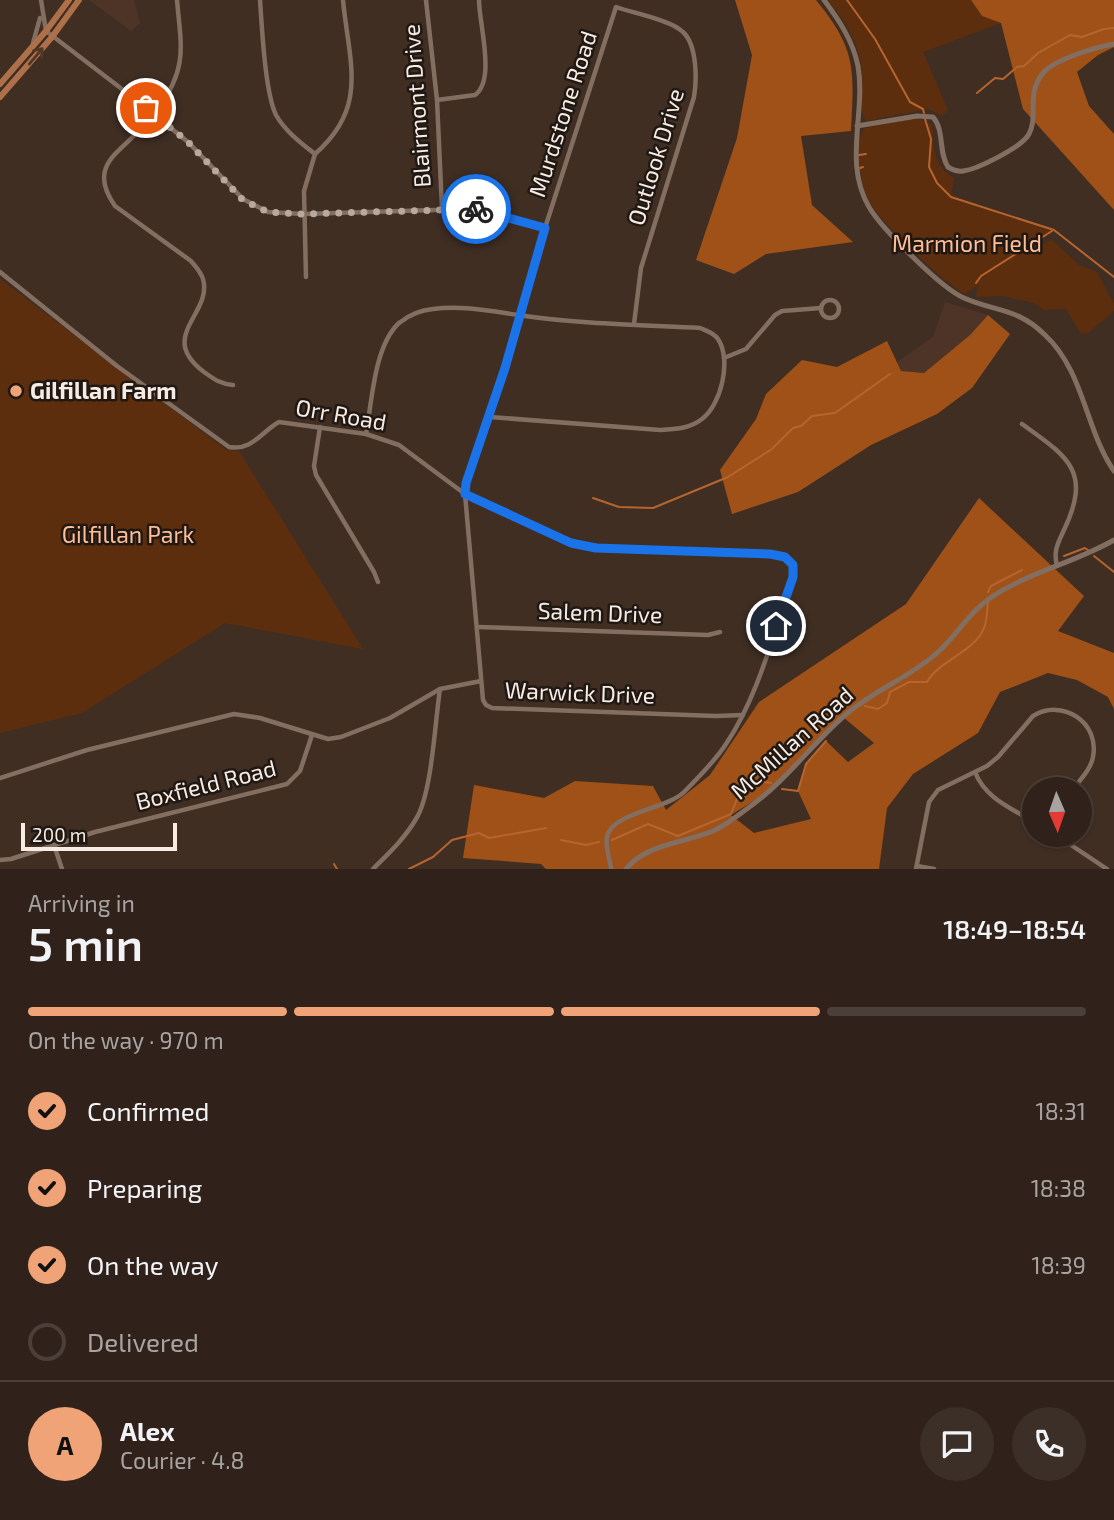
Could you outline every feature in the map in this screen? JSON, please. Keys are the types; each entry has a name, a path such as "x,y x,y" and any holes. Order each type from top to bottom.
{"main road":[{"path":"0,85 69,0"},
{"path":"0,97 52,37 79,0"}],"street":[{"path":"41,0 46,31 148,109"},
{"path":"159,108 180,65 182,46 177,0"},
{"path":"260,0 270,98 277,116 288,131 315,153"},
{"path":"306,277 304,191 315,153 338,131 351,103 352,86 343,0"},
{"name":"Blairmont Drive","path":"426,0 437,100 442,209"},
{"path":"437,100 475,95 483,86 485,68 479,0"},
{"path":"824,0 846,33 856,58 859,74 856,155 859,183 864,198 878,219 937,280 953,292 974,302 1016,314 1029,321 1053,342 1072,372 1095,433 1114,471"},
{"name":"Murdstone Road","path":"481,681 466,483 616,7"},
{"name":"Outlook Drive","path":"616,7 676,27 685,34 697,73 694,97 640,268 634,324"},
{"path":"30,50 41,10"},
{"path":"857,126 930,117 937,121 942,156 948,167 957,172 978,166 1020,144 1029,135 1034,91 1037,82 1048,68 1072,57 1114,44"},
{"path":"148,109 155,106 159,108 162,112 161,120"},
{"path":"148,109 148,120"},
{"path":"148,120 156,123 161,120"},
{"path":"148,120 139,133 108,161 103,177 106,193 115,206 191,261 199,270 203,279 203,296 201,305 186,331 186,348 200,368 221,384 233,385"},
{"path":"161,120 188,142 243,200 268,212 303,214 442,209 484,211 545,228"},
{"name":"Orr Road","path":"0,272 119,367 229,447 248,446 279,422 366,434 399,444 465,494 571,543 596,548 770,554 785,557 793,565 793,577 754,692 743,715 725,745 680,797 614,826 606,840 611,869"},
{"path":"828,300 834,301 839,308 838,314 830,318 822,314 821,308 828,300"},
{"path":"366,434 386,341 398,324 414,313 434,308 700,328 718,339 724,358 721,391 716,404 701,420 682,429 660,430 489,417"},
{"path":"724,358 746,349 775,315 782,311 821,308"},
{"path":"1022,424 1061,452 1076,481 1077,497 1072,513 1054,551 1057,567"},
{"path":"320,427 314,466 316,475 378,582"},
{"name":"McMillan Road","path":"626,869 632,862 655,849 716,830 751,806 788,775 844,716 924,664 944,647 974,610 1001,592 1114,540"},
{"name":"Salem Drive","path":"478,627 708,635 720,632"},
{"name":"Warwick Drive","path":"0,778 87,750 234,715 248,715 327,739 341,737 390,718 440,689 481,681 483,700 492,708 743,715"},
{"path":"373,869 395,847 418,817 426,794 440,689"},
{"path":"933,869 916,867 929,802 938,790 998,757 1033,716 1040,712 1062,709 1088,728 1094,753 1092,763 1082,777"},
{"name":"Boxfield Road","path":"0,860 11,859 120,825 287,784 300,771 313,735"},
{"path":"975,772 980,785 990,796 1022,815"},
{"path":"54,845 62,869"},
{"path":"1074,847 1107,869"}],"shaded area":[{"path":"89,0 134,0 140,23 131,31"},
{"path":"735,0 816,0 846,47 853,91 851,131 801,136 812,205 853,242 766,254 734,274 696,260 737,138 752,55"},
{"path":"971,0 1114,0 1114,47 1098,55 1077,72 1089,106 1114,134 1114,210 1023,109 1001,23 982,16"},
{"path":"945,302 988,315 970,335 924,373 901,371 897,362 933,337"},
{"path":"988,315 1010,334 972,388 937,414 871,445 798,492 732,514 720,470 756,419 766,394 802,360 837,367 887,341 901,371 924,373 970,335"},
{"path":"979,498 1084,596 1058,631 1114,653 1114,709 1108,697 1077,680 1048,673 1000,692 978,733 913,774 887,808 879,869 546,869 541,864 463,858 474,785 544,798 575,781 653,786 666,810 710,775 759,702 906,604","holes":["843,717 874,743 848,762 826,741 806,764 798,791 811,819 754,833 731,815 765,794"]}],"green space":[{"path":"828,0 971,0 982,16 1001,23 923,52 948,110 942,116 929,109 866,121 861,104 862,76 856,45 847,26"},
{"name":"Marmion Field","path":"916,118 932,124 938,161 954,178 951,195 1053,231 1025,252 1052,240 1079,265 1097,272 1114,304 1114,311 1088,333 1081,334 1066,309 1044,310 1034,303 1003,296 975,297 979,284 965,294 942,278 913,251 869,201 862,179 859,152 860,137 865,128"},
{"name":"Gilfillan Park","path":"0,279 226,450 239,451 363,649 225,623 82,713 0,733"}],"waterway":[{"path":"847,0 875,39 910,102 923,109 924,113"},
{"path":"977,93 995,78 1003,79 1038,53 1070,35 1082,37 1114,28"},
{"path":"925,119 931,139 929,167 937,183 951,197 1054,230 1114,277"},
{"path":"859,155 866,154"},
{"path":"976,283 981,276 1052,231"},
{"path":"593,498 619,507 653,508 728,477 772,449 793,428 801,426 812,416 835,413 890,374"},
{"path":"1064,556 1085,548 1088,550"},
{"path":"1094,556 1114,572"},
{"path":"988,592 991,586 1022,570"},
{"path":"865,706 878,709 887,703 890,692 909,682 927,682 941,667 975,642 986,622 988,603"},
{"path":"822,723 850,698"},
{"path":"782,789 798,791 806,764 826,741"},
{"path":"612,840 648,824 678,836 731,814 739,794 756,781 771,783"},
{"path":"409,869 433,857 452,840 479,833 489,838 546,828"},
{"path":"561,840 586,845 599,842"},
{"path":"334,864 337,869"}],"way so far":[{"path":"146,108 159,108 163,115 161,120 188,142 228,186 243,200 268,212 303,214 476,209"}],"place":[{"name":"Gilfillan Farm","path":"16,391"}],"route":[{"path":"476,209 545,228 505,368 466,483 465,494 544,532 571,543 596,548 778,554 791,562 794,570 776,626"}]}
